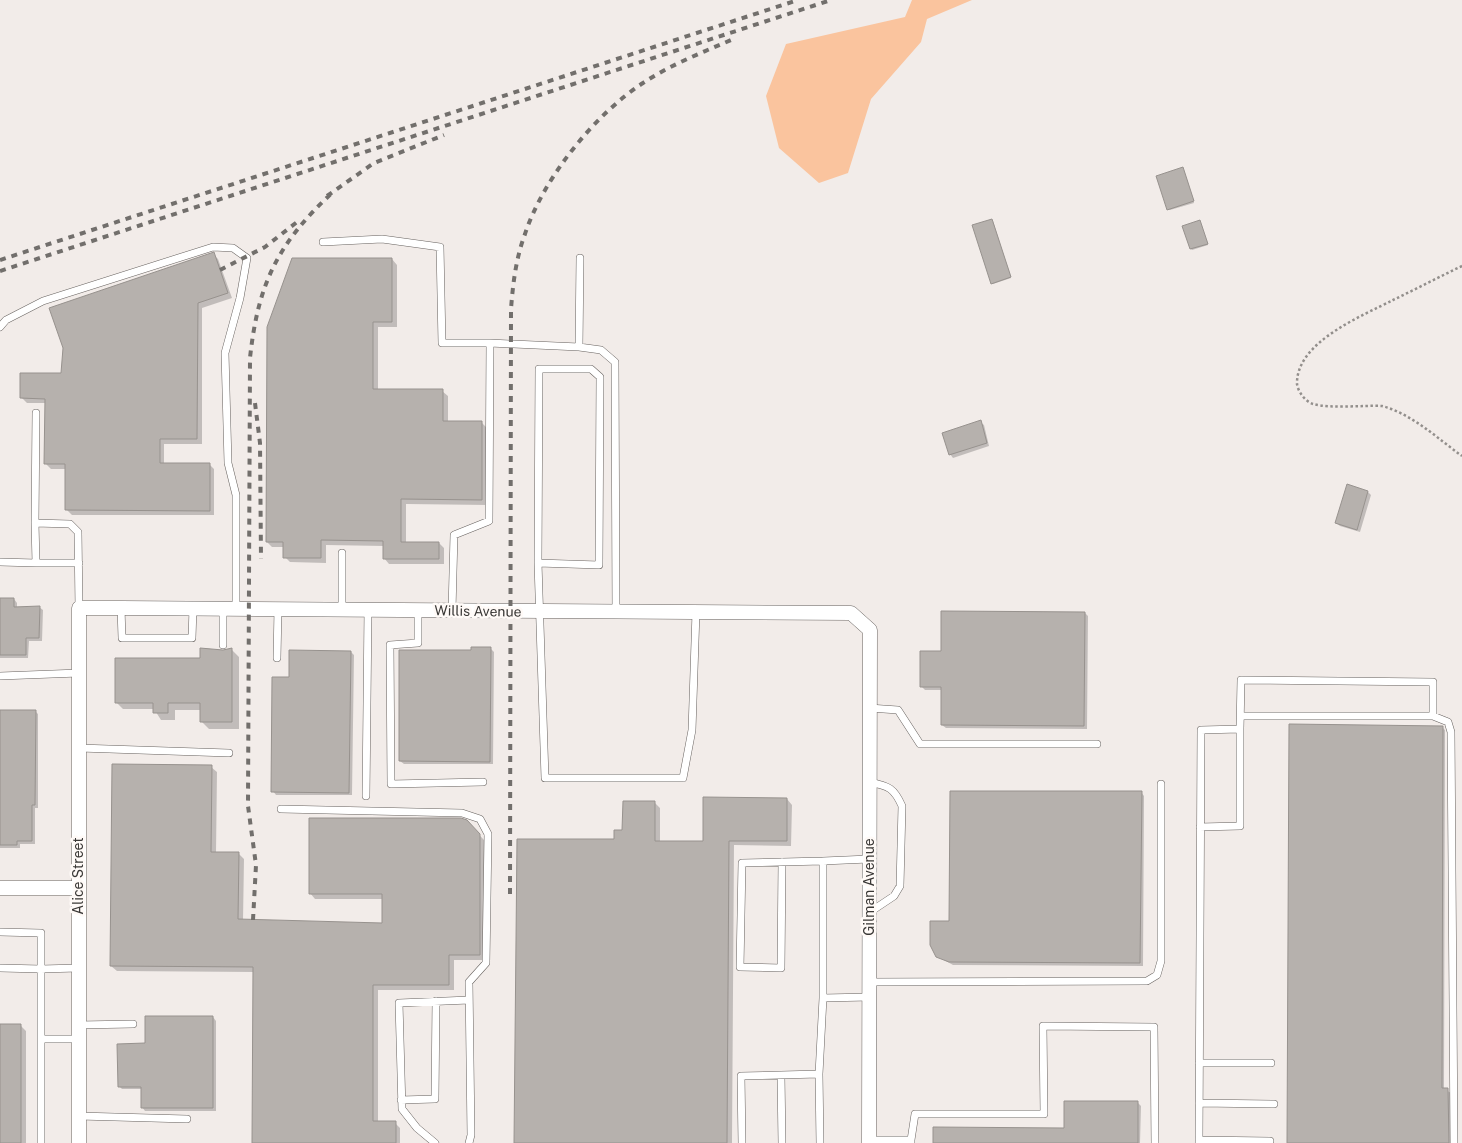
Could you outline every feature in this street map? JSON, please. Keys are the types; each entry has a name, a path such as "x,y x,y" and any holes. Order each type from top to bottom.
{"street":[{"name":"Willis Avenue","path":"80,608 851,613 870,630"},
{"name":"Alice Street","path":"79,1143 80,608"},
{"name":"Gilman Avenue","path":"869,1141 870,630"},
{"path":"0,888 78,888"}],"lane":[{"path":"324,242 382,239 440,247 442,343 579,347 601,350 615,362 616,612"},
{"path":"0,327 6,320 43,301 213,247 233,248 247,258 240,298 225,352 228,463 236,494 230,608 223,645"},
{"path":"579,347 580,258"},
{"path":"452,610 454,535 489,521 490,343"},
{"path":"538,563 599,566 600,377 591,369 539,369 538,563 545,778 683,778 692,730 696,612"},
{"path":"36,413 36,563"},
{"path":"35,523 70,524 78,532 80,608"},
{"path":"342,553 342,609"},
{"path":"0,562 79,563"},
{"path":"121,608 122,638 192,638 193,608"},
{"path":"277,658 278,609"},
{"path":"366,796 368,610"},
{"path":"418,610 418,643 390,645 391,784 483,782"},
{"path":"0,676 79,673"},
{"path":"1200,826 1240,826 1241,680 1433,682 1433,716"},
{"path":"870,708 898,710 920,744 1097,744"},
{"path":"1240,716 1433,716 1448,722 1452,732 1454,1143"},
{"path":"1240,729 1201,730 1199,1142 1270,1141"},
{"path":"79,748 229,753"},
{"path":"869,912 894,896 900,886 902,867 902,806 898,797 888,786 870,782"},
{"path":"869,982 1124,983 1147,981 1152,978 1157,974 1161,961 1161,784"},
{"path":"281,809 462,813 480,819 488,834 486,963 469,982 471,1135 469,1143"},
{"path":"782,862 781,968 740,967 742,864 782,862 870,859"},
{"path":"820,1143 819,1074 823,998 823,861"},
{"path":"0,932 41,932 41,1143"},
{"path":"0,968 78,968"},
{"path":"823,998 869,997"},
{"path":"435,1143 417,1128 402,1109 399,1003 469,1000"},
{"path":"402,1100 435,1099 436,1001"},
{"path":"41,1039 133,1024"},
{"path":"869,1141 911,1141 915,1114 1044,1114 1043,1026 1154,1027 1155,1143"},
{"path":"1199,1062 1272,1062"},
{"path":"742,1143 741,1076 819,1074"},
{"path":"781,1076 782,1143"},
{"path":"1199,1103 1274,1104"},
{"path":"79,1116 187,1119"}],"path":[{"path":"1462,266 1340,328 1318,345 1303,364 1297,377 1297,388 1312,404 1382,406 1393,409 1408,416 1462,456"}],"shaded area":[{"path":"912,0 972,0 927,19 921,42 871,99 848,173 819,183 779,148 766,96 786,44 905,17"}],"building":[{"path":"1183,167 1194,201 1167,210 1156,176"},
{"path":"992,219 1011,277 991,284 972,225"},
{"path":"1200,220 1208,244 1190,249 1182,226"},
{"path":"214,252 228,293 198,303 197,439 160,439 160,463 210,463 210,511 65,510 65,464 44,464 45,399 20,398 20,373 61,373 63,348 49,308"},
{"path":"292,258 392,258 392,322 373,322 373,389 443,389 443,421 482,421 482,500 401,499 401,542 439,542 439,559 383,559 383,541 321,540 321,558 283,558 283,542 266,542 267,327"},
{"path":"981,420 987,443 949,455 942,433"},
{"path":"1347,484 1368,491 1357,530 1335,523"},
{"path":"0,598 14,598 14,607 40,606 39,638 26,638 26,655 0,655"},
{"path":"941,611 1085,612 1084,726 941,725 941,687 920,687 920,651 941,651"},
{"path":"471,647 491,647 490,762 399,761 399,650 471,650"},
{"path":"200,648 223,650 232,648 232,722 200,722 200,703 168,703 168,713 153,713 153,703 115,703 115,658 200,658"},
{"path":"289,650 351,651 349,793 271,792 272,677 289,677"},
{"path":"0,710 36,710 35,805 32,805 32,841 17,841 17,845 0,845"},
{"path":"1289,724 1443,726 1442,1088 1448,1088 1449,1143 1287,1143"},
{"path":"112,764 212,765 211,852 239,852 238,919 382,923 382,894 309,894 309,818 461,818 467,820 480,834 480,955 449,955 449,985 373,985 373,1121 396,1121 396,1143 252,1143 253,967 110,966"},
{"path":"950,791 1142,791 1140,963 949,962 936,957 930,945 930,921 949,921"},
{"path":"703,797 787,798 787,841 729,841 727,1143 514,1143 517,839 614,839 614,830 622,830 623,801 655,801 655,841 703,841"},
{"path":"145,1016 213,1016 213,1108 141,1108 141,1087 118,1087 117,1044 145,1043"},
{"path":"0,1024 21,1024 21,1143 0,1143"},
{"path":"1064,1101 1138,1101 1138,1143 933,1143 933,1127 1064,1128"}],"railway":[{"path":"0,260 798,0"},
{"path":"0,271 831,0"},
{"path":"510,894 511,309 519,252 533,213 557,170 606,112 653,77 731,40"},
{"path":"327,196 374,163 444,135"},
{"path":"253,920 256,865 248,806 250,358 259,308 265,286 274,266 298,229 333,192"},
{"path":"220,270 265,247 297,222"},
{"path":"255,403 260,443 261,559"}]}
